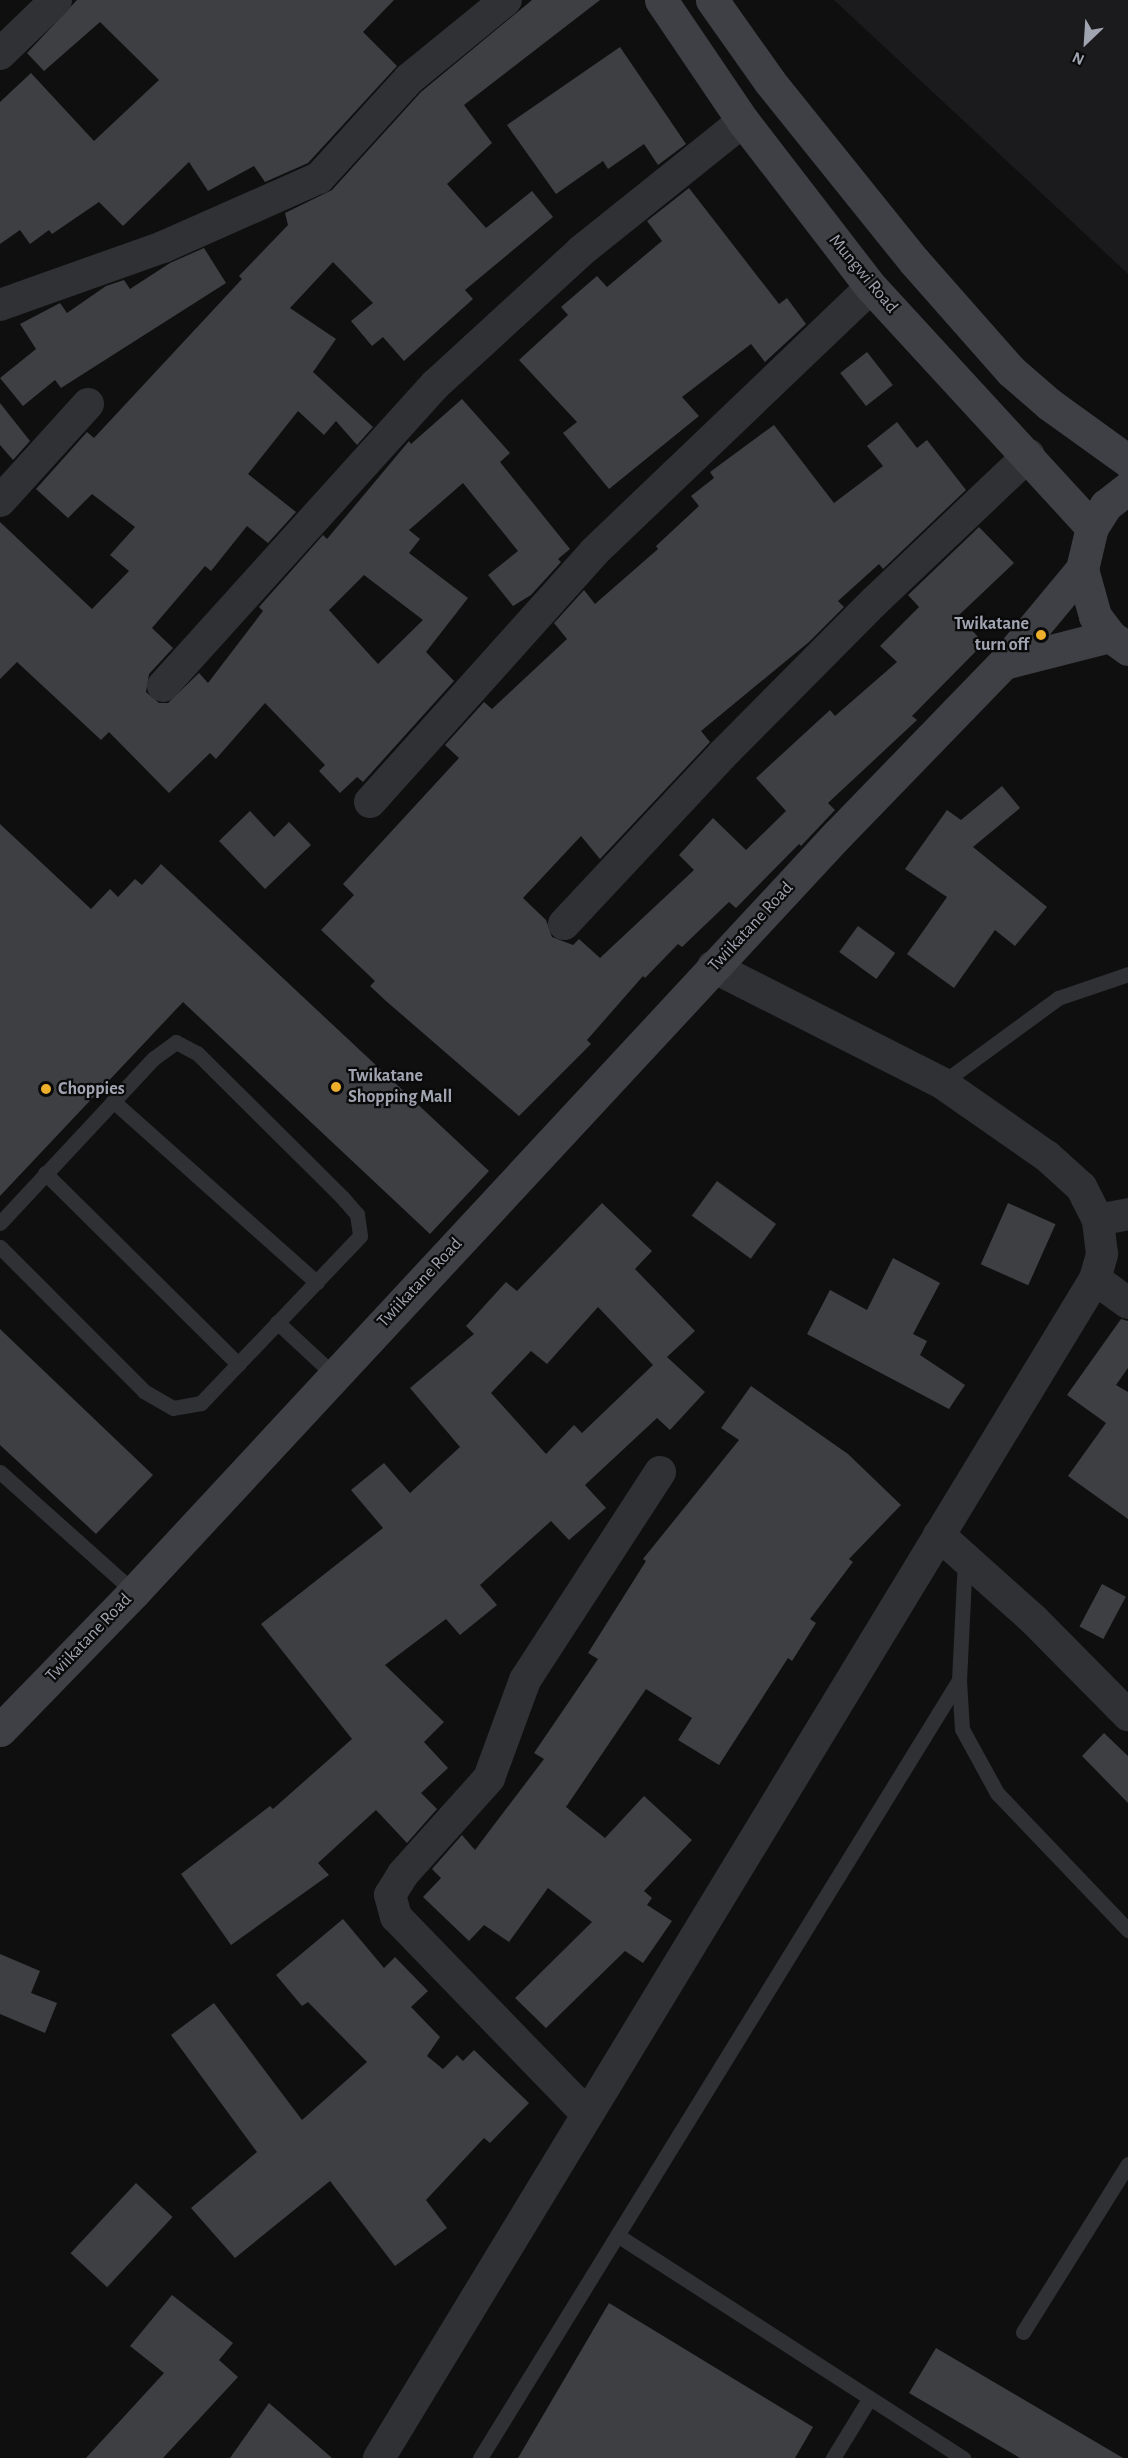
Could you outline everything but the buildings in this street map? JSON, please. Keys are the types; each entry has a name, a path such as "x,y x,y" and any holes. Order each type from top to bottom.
{"main road":[{"name":"Mungwi Road","path":"661,0 743,121 871,287 1029,455 1092,527"},
{"path":"712,0 770,82 1011,371 1049,404 1128,461"},
{"path":"1119,642 1095,616 1082,569 1092,527 1106,505 1128,488"},
{"name":"Twiikatane Road","path":"0,1730 134,1592 838,834 1004,663 1082,569"},
{"path":"1004,663 1119,642"}],"street":[{"path":"0,53 56,0"},
{"path":"2,299 163,248 319,178 409,79 506,0"},
{"path":"163,686 435,385 581,251 743,121"},
{"path":"370,802 594,552 871,287"},
{"path":"0,501 88,404"},
{"path":"564,924 722,755 874,601 1029,455"},
{"path":"379,2458 1095,1279 1113,1217 1048,1157 942,1083 713,967"},
{"path":"1095,1279 1128,1303"},
{"path":"587,2114 396,1917 390,1895 403,1874 489,1778 525,1680 660,1472"},
{"path":"939,1535 1034,1620 1128,1715"}],"lane":[{"path":"942,1083 1058,998 1128,974"},
{"path":"0,1223 154,1058 176,1042 196,1053 357,1214 360,1236 201,1403 172,1408 144,1391 0,1247"},
{"path":"113,1101 317,1283"},
{"path":"45,1173 238,1364"},
{"path":"277,1322 334,1375"},
{"path":"0,1472 134,1592"},
{"path":"965,1558 958,1680 962,1729 997,1793 1128,1930"},
{"path":"480,2458 958,1680"},
{"path":"1023,2332 1128,2164"},
{"path":"617,2235 963,2458"},
{"path":"833,2458 869,2399"}],"shaded area":[{"path":"834,0 1128,0 1128,274"}],"place":[{"name":"Twikatane turn off","path":"1041,635"},
{"name":"Twikatane Shopping Mall","path":"336,1087"},
{"name":"Choppies","path":"46,1089"}]}
